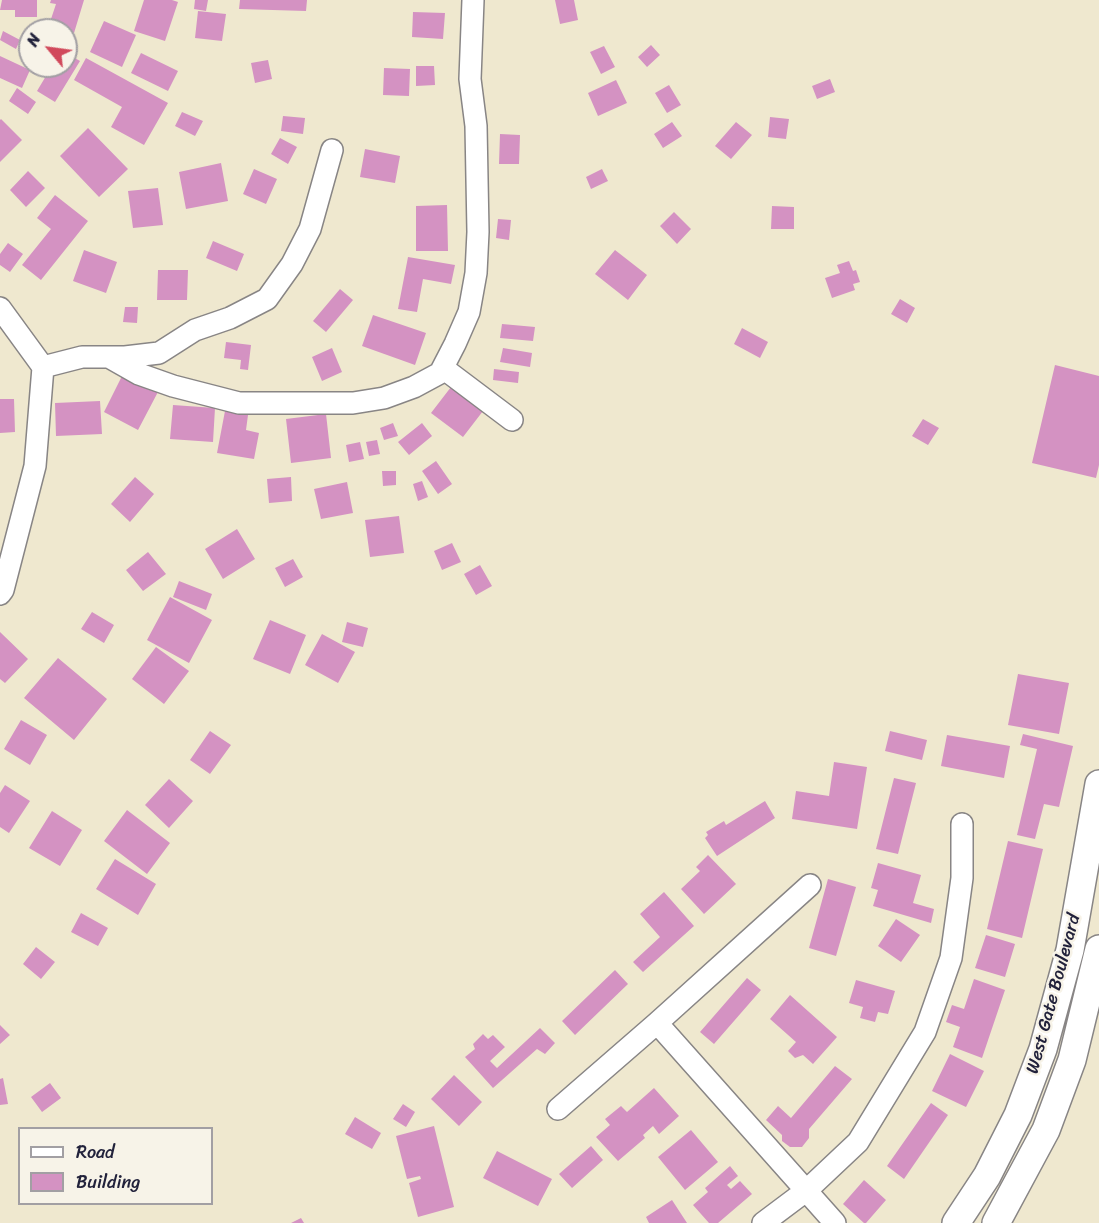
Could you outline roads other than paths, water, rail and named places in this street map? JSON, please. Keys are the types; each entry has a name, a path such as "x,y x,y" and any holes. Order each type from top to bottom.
{"street":[{"path":"109,357 139,374 173,386 239,403 353,403 384,398 414,387 440,372 469,312 476,273 478,232 476,126 470,79 473,0"},
{"path":"43,367 82,357 125,357 159,353 195,330 230,318 267,299 292,264 310,229 332,150"},
{"path":"0,309 43,367 35,466 3,590 0,594"},
{"path":"442,368 512,420"},
{"name":"West Gate Boulevard","path":"956,1223 987,1176 1018,1115 1043,1048 1070,950 1099,790"},
{"path":"763,1223 807,1190 858,1142 925,1032 951,958 962,878 962,824"},
{"path":"558,1109 810,885"},
{"name":"West Gate Boulevard","path":"996,1223 1046,1130 1072,1060 1099,949"},
{"path":"657,1023 835,1223"}]}
